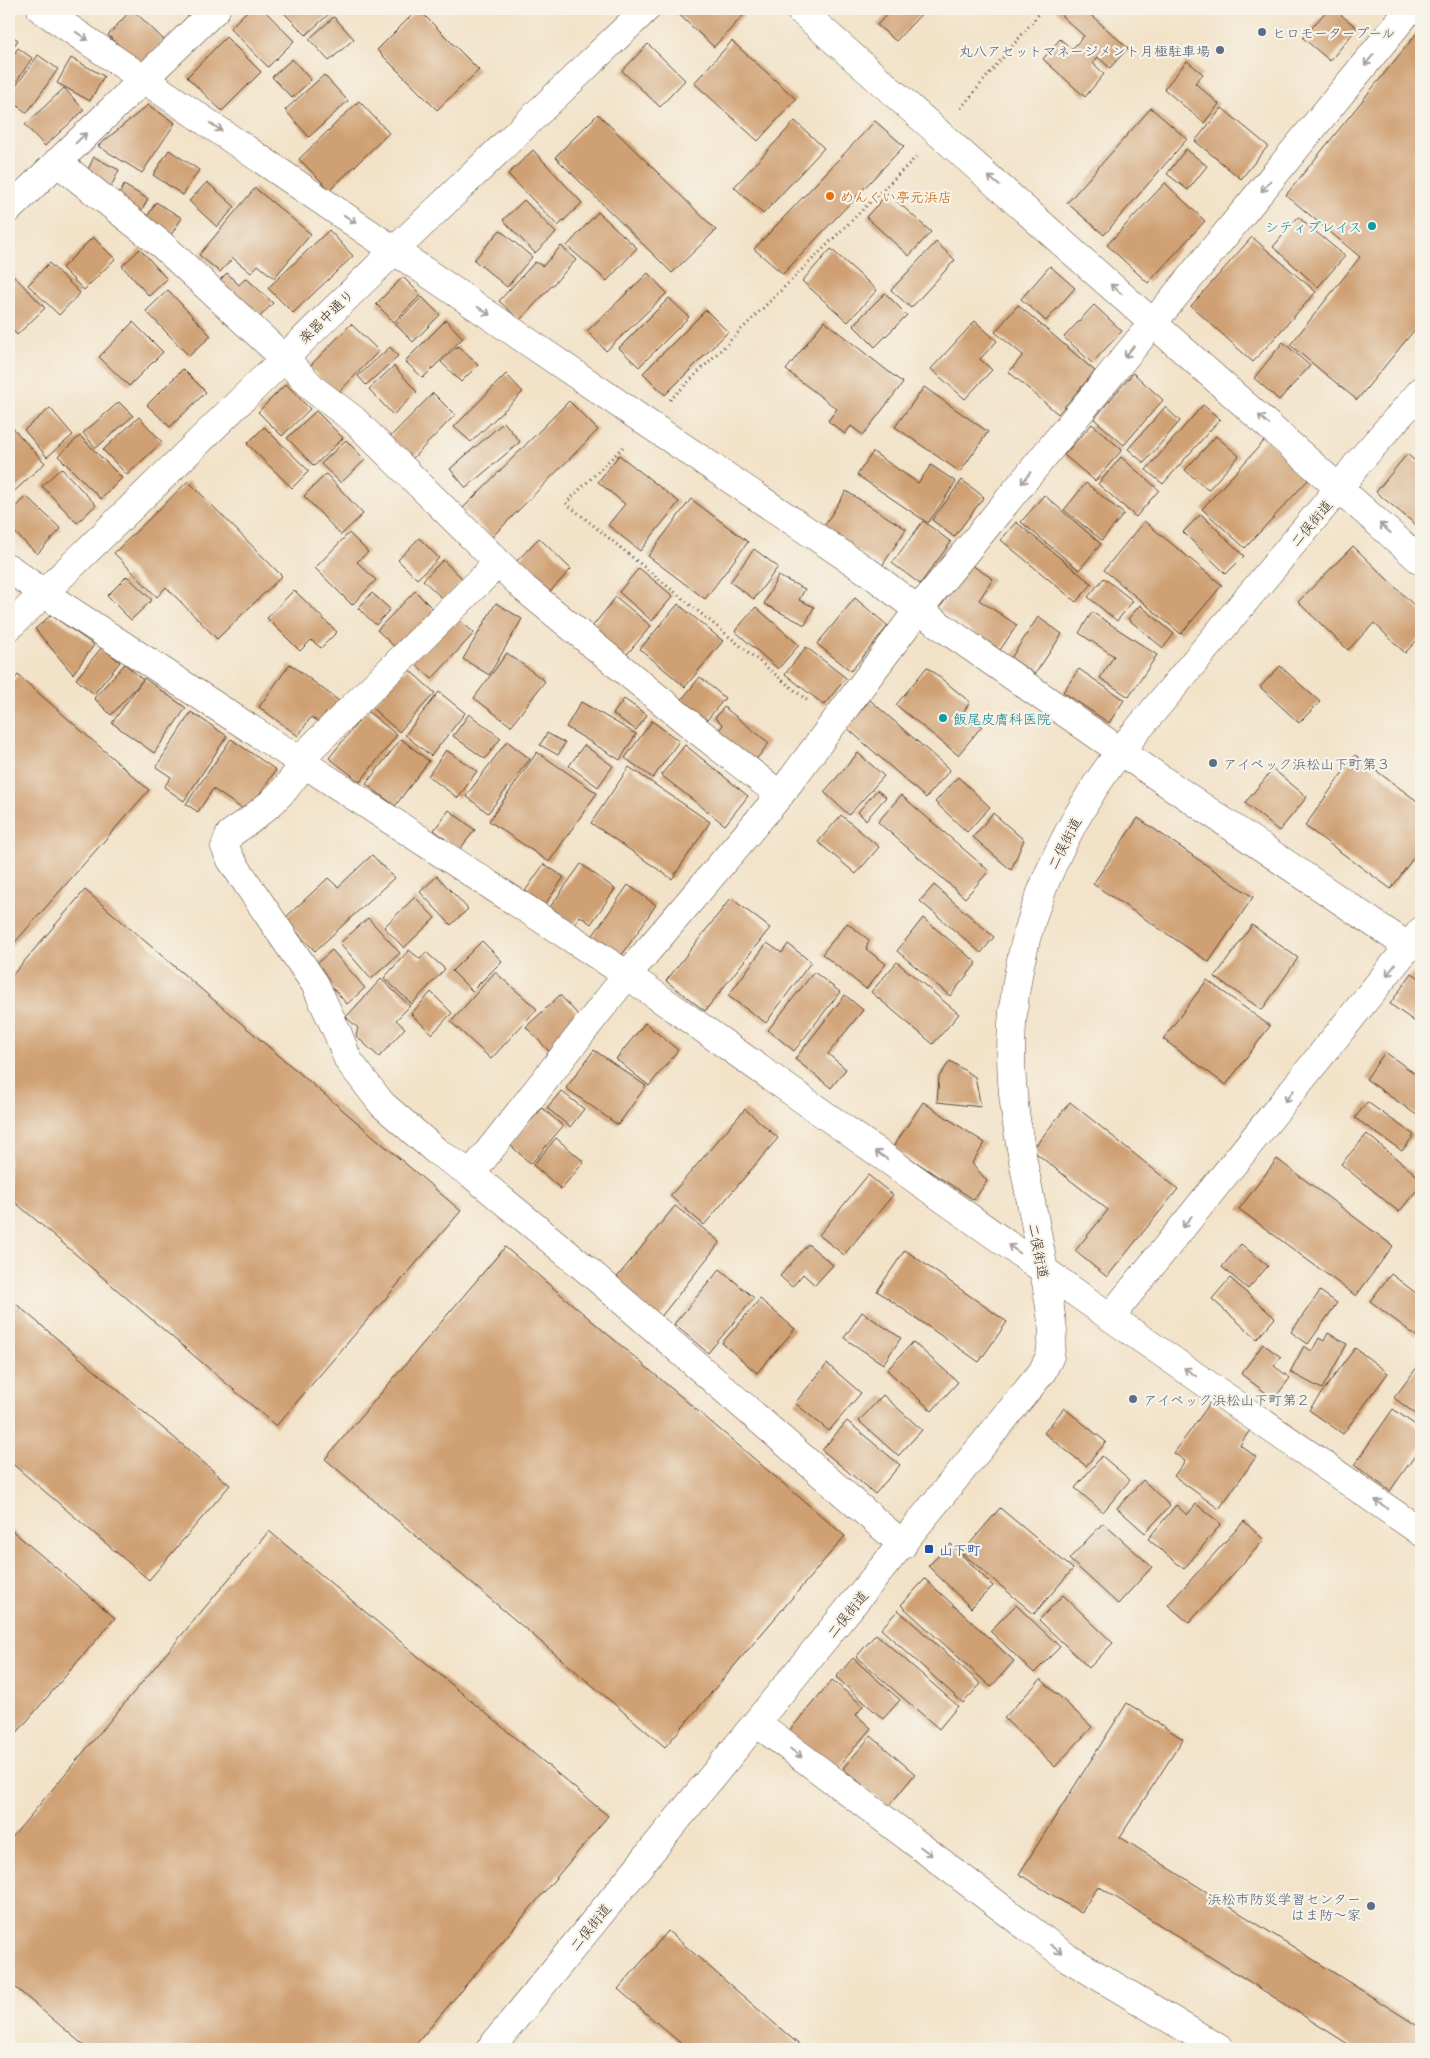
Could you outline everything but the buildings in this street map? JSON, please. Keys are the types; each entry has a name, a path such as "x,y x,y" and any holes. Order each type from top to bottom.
{"street":[{"path":"41,9 870,573 918,610 1120,751 1415,939 1110,1317"},
{"path":"9,209 216,9"},
{"name":"楽器中通り","path":"9,627 395,250 646,9"},
{"path":"799,9 1340,487 1421,561"},
{"path":"471,1174 627,975 780,795 918,610 1410,9"},
{"path":"57,162 162,245 284,358 316,391 353,419 448,512 497,564 525,589 780,795"},
{"name":"二俣街道","path":"490,2049 1042,1372 1050,1356 1053,1331 1015,1110 1010,1037 1015,987 1038,897 1061,845 1088,797 1120,751 1358,463 1421,391"},
{"path":"497,564 302,762 285,788 250,821 230,834 225,847 231,860 315,984 348,1060 382,1104 436,1151 471,1174 593,1276 903,1544"},
{"path":"9,568 43,593 627,975 1110,1317 1421,1532"},
{"path":"757,1723 1068,1958 1220,2049"}],"path":[{"path":"835,723 566,504 940,133 1043,9"}],"place":[{"name":"ヒロモータープール","path":"1262,32"},
{"name":"丸八アセットマネージメント月極駐車場","path":"1220,50"},
{"name":"めんくい亭元浜店","path":"830,196"},
{"name":"シティプレイス","path":"1372,226"},
{"name":"飯尾皮膚科医院","path":"943,718"},
{"name":"アイペック浜松山下町第３","path":"1213,763"},
{"name":"アイペック浜松山下町第２","path":"1133,1399"},
{"name":"山下町","path":"929,1549"},
{"name":"浜松市防災学習センター はま防～家","path":"1371,1906"}]}
